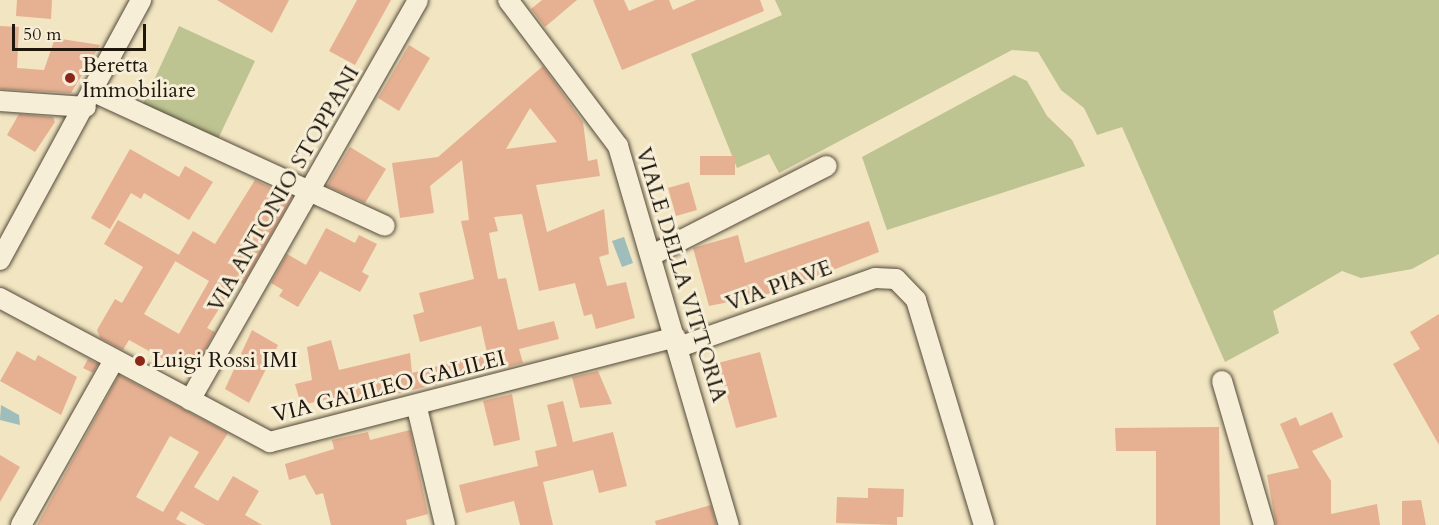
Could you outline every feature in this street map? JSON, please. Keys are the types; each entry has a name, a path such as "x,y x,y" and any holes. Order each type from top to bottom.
{"street":[{"path":"0,260 90,100 141,0"},
{"name":"VIA ANTONIO STOPPANI","path":"190,400 310,194 418,0"},
{"name":"VIALE DELLA VITTORIA","path":"511,1 606,124 625,163 729,525"},
{"path":"0,101 90,100 385,226"},
{"path":"652,255 827,166"},
{"name":"VIA PIAVE","path":"677,342 874,278 896,279 916,300 984,525"},
{"name":"VIA GALILEO GALILEI","path":"0,298 270,442 417,408 677,342"},
{"path":"21,525 114,360"},
{"path":"1222,381 1264,525"},
{"path":"417,408 445,525"}],"green space":[{"path":"775,0 1439,0 1439,254 1412,269 1361,278 1342,271 1273,311 1279,333 1225,362 1122,127 1097,135 1084,108 1061,90 1038,52 1012,50 779,173 769,154 737,168 691,54 782,15"},
{"path":"179,26 255,61 217,141 142,106"},
{"path":"1014,75 1027,81 1047,116 1072,140 1085,166 887,230 862,157"}],"water":[{"path":"624,237 633,263 622,267 612,241"},
{"path":"1,405 19,415 20,425 0,420"}],"building":[{"path":"17,0 52,0 51,19 16,16"},
{"path":"217,0 289,0 272,33"},
{"path":"357,0 391,0 355,65 329,51"},
{"path":"542,0 577,0 545,27 531,9"},
{"path":"593,0 624,0 629,11 655,0 669,0 673,10 696,0 760,0 764,11 622,70"},
{"path":"0,26 19,27 17,68 44,70 55,38 100,45 71,93 0,89"},
{"path":"409,45 430,58 399,111 378,98"},
{"path":"543,66 583,122 588,161 597,159 600,176 536,185 547,232 604,209 609,254 599,257 607,286 626,282 635,318 596,329 592,314 584,316 575,283 539,291 522,214 494,217 498,231 489,233 498,279 506,278 518,330 554,321 559,339 519,349 523,363 351,405 349,395 301,405 295,384 312,380 307,347 331,340 339,370 410,353 412,373 487,353 481,326 420,342 413,315 424,312 419,293 474,279 461,221 469,220 462,160 430,186 434,213 400,218 392,163 438,157","holes":["530,108 557,142 506,149"]},
{"path":"19,114 53,117 55,122 35,152 7,135"},
{"path":"350,147 386,169 365,203 327,186"},
{"path":"130,149 179,177 185,166 213,182 189,220 144,193 141,199 131,193 110,229 91,218"},
{"path":"700,156 735,156 735,175 700,175"},
{"path":"255,180 292,198 243,284 237,280 207,328 215,332 191,374 129,340 123,350 100,338 97,330 115,299 122,303 143,267 104,244 118,220 179,255 193,231 215,244","holes":["175,261 209,281 179,334 144,314"]},
{"path":"689,182 697,210 676,216 668,188"},
{"path":"869,221 879,252 774,293 709,306 693,248 738,235 745,263"},
{"path":"326,228 355,243 359,235 377,244 362,272 369,276 360,292 320,271 298,307 279,296 283,290 271,283 287,254 306,265"},
{"path":"1439,314 1439,445 1393,364 1420,349 1410,332"},
{"path":"252,330 278,345 249,403 225,389"},
{"path":"17,351 35,361 38,355 77,377 61,415 0,381"},
{"path":"760,352 777,417 736,428 718,363"},
{"path":"88,359 98,364 93,373 83,368"},
{"path":"598,371 612,404 580,408 572,377"},
{"path":"119,375 228,433 194,487 218,501 233,476 259,491 245,515 262,525 205,525 181,511 176,519 187,525 37,525","holes":["170,436 199,452 163,512 136,497"]},
{"path":"512,394 520,440 494,446 483,401"},
{"path":"563,401 573,442 613,432 627,486 599,493 593,470 543,482 553,525 520,525 514,501 466,513 459,485 538,466 535,451 557,446 547,405"},
{"path":"1332,412 1343,437 1312,451 1331,481 1331,514 1377,504 1380,525 1276,525 1267,475 1299,468 1280,424 1296,417 1300,426"},
{"path":"1219,427 1220,525 1156,525 1156,451 1116,451 1115,428"},
{"path":"410,430 428,514 406,520 407,525 331,525 323,493 316,495 305,475 289,480 285,464 334,449 332,440 368,432 370,440"},
{"path":"0,455 20,467 0,502"},
{"path":"868,488 904,489 903,517 897,517 897,525 836,523 837,497 868,498"},
{"path":"1421,500 1426,525 1402,525 1402,501"},
{"path":"711,505 716,525 656,525 655,521"}],"place":[{"name":"Beretta Immobiliare","path":"70,78"},
{"name":"Luigi Rossi IMI","path":"140,361"}]}
